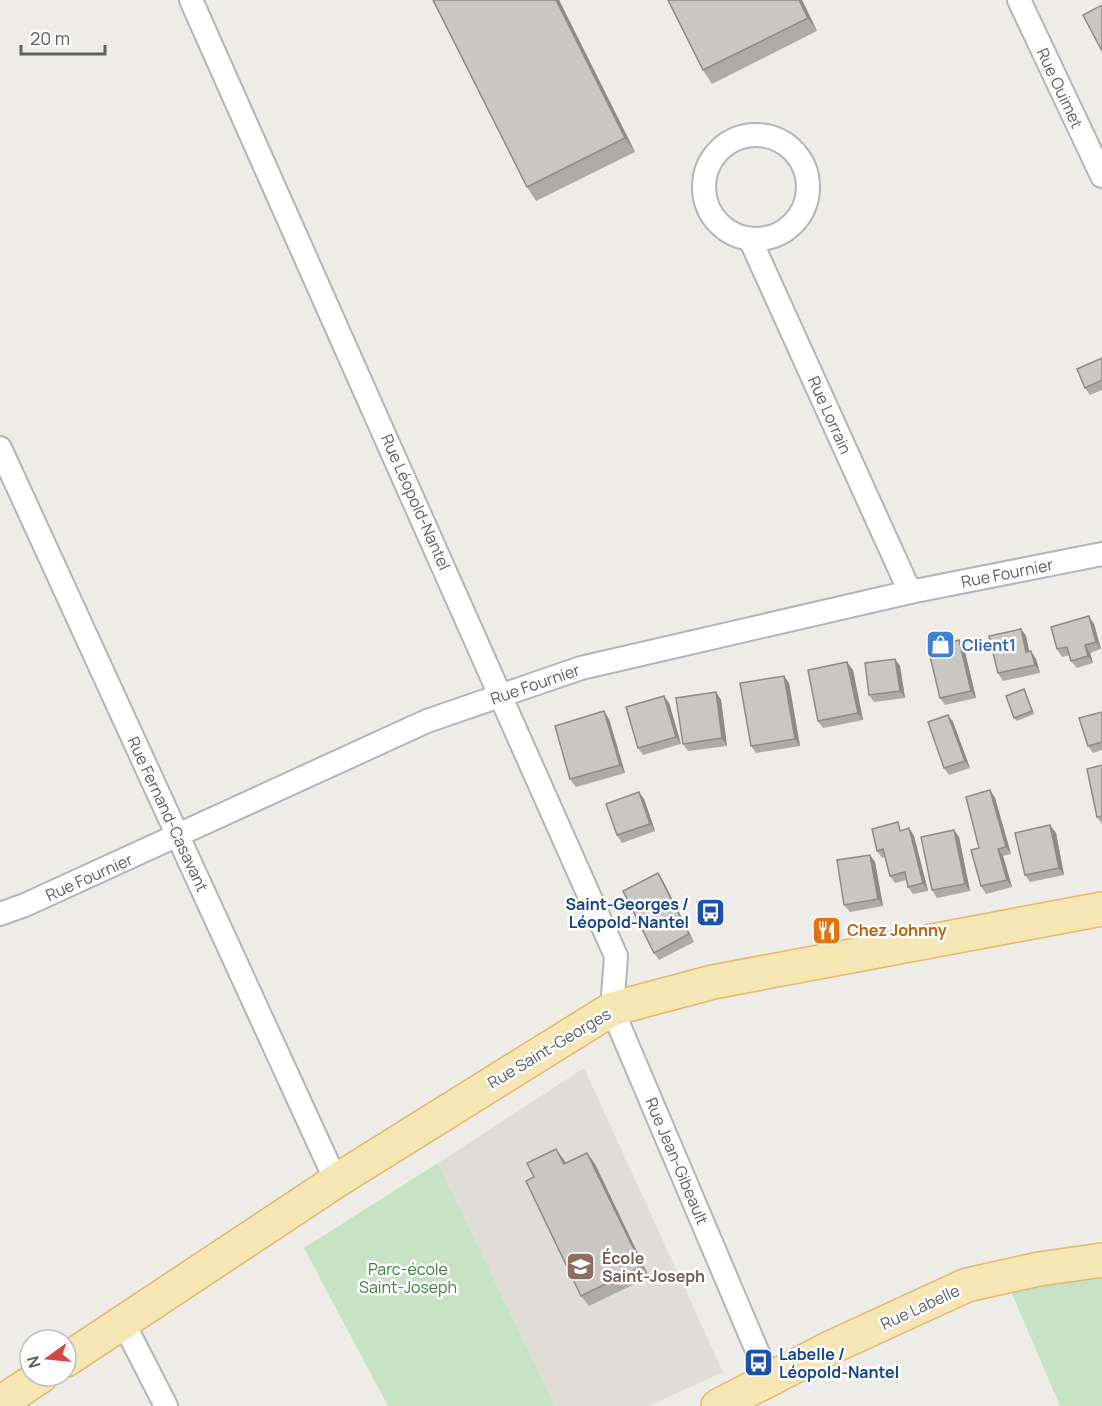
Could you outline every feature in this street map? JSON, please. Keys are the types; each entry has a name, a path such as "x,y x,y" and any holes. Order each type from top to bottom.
{"main road":[{"name":"Rue Saint-Georges","path":"78,1352 336,1181 612,1009 713,982 1102,909"},
{"name":"Rue Labelle","path":"718,1406 832,1347 967,1285 1039,1269 1102,1260"},
{"path":"0,1403 23,1388"}],"street":[{"name":"Rue Léopold-Nantel","path":"191,0 502,695 616,956 612,1009"},
{"name":"Rue Ouimet","path":"1019,0 1096,151 1102,176"},
{"path":"752,135 768,136 784,143 796,154 805,169 808,187 806,204 797,219 784,231 768,238 750,239 734,234 719,224 709,210 704,194 705,177 711,161 721,148 735,139 752,135"},
{"name":"Rue Lorrain","path":"750,239 910,592"},
{"name":"Rue Fernand-Casavant","path":"0,447 336,1181"},
{"name":"Rue Fournier","path":"0,914 178,837 427,722 581,668 910,592 1102,554"},
{"name":"Rue Jean-Gibeault","path":"612,1009 770,1379"},
{"path":"123,1322 166,1406"}],"shaded area":[{"name":"École Saint-Joseph","path":"584,1068 723,1372 649,1406 555,1406 438,1163"}],"green space":[{"name":"Parc-école Saint-Joseph","path":"438,1163 555,1406 388,1406 304,1248"},
{"path":"1102,1267 1102,1406 1060,1406 1007,1282"}],"building":[{"path":"433,0 556,0 625,138 527,187"},
{"path":"668,0 799,0 808,18 703,70"},
{"path":"1102,5 1102,51 1083,15"},
{"path":"1102,358 1102,380 1085,388 1077,369"},
{"path":"1089,616 1096,642 1085,645 1088,656 1071,661 1067,647 1057,649 1051,627"},
{"path":"1021,629 1026,652 1031,651 1035,665 998,673 989,636"},
{"path":"959,640 971,691 940,698 928,648"},
{"path":"895,659 900,691 869,695 865,663"},
{"path":"847,662 858,713 818,721 808,670"},
{"path":"784,676 795,739 751,746 740,683"},
{"path":"1024,689 1032,711 1014,718 1006,696"},
{"path":"716,692 722,738 683,744 676,698"},
{"path":"664,696 676,737 638,748 626,707"},
{"path":"604,711 620,765 570,779 555,726"},
{"path":"1102,712 1102,742 1088,746 1079,718"},
{"path":"948,715 965,761 944,768 928,722"},
{"path":"1102,765 1102,816 1097,817 1087,769"},
{"path":"990,790 1006,847 998,849 1007,880 981,886 971,850 979,848 966,797"},
{"path":"639,792 650,824 617,835 606,804"},
{"path":"898,822 900,831 909,828 923,883 908,887 905,872 890,876 883,849 877,851 872,829"},
{"path":"1050,825 1059,868 1025,875 1015,833"},
{"path":"954,830 965,884 932,890 921,837"},
{"path":"870,855 878,899 844,905 837,860"},
{"path":"658,873 689,934 654,953 623,891"},
{"path":"556,1149 564,1164 587,1153 642,1266 581,1296 526,1181 534,1177 527,1163"}],"place":[{"name":"Client1","path":"941,645"},
{"name":"Saint-Georges / Léopold-Nantel","path":"710,913"},
{"name":"Chez Johnny","path":"826,930"},
{"name":"École Saint-Joseph","path":"581,1267"},
{"name":"Labelle / Léopold-Nantel","path":"758,1363"}]}
